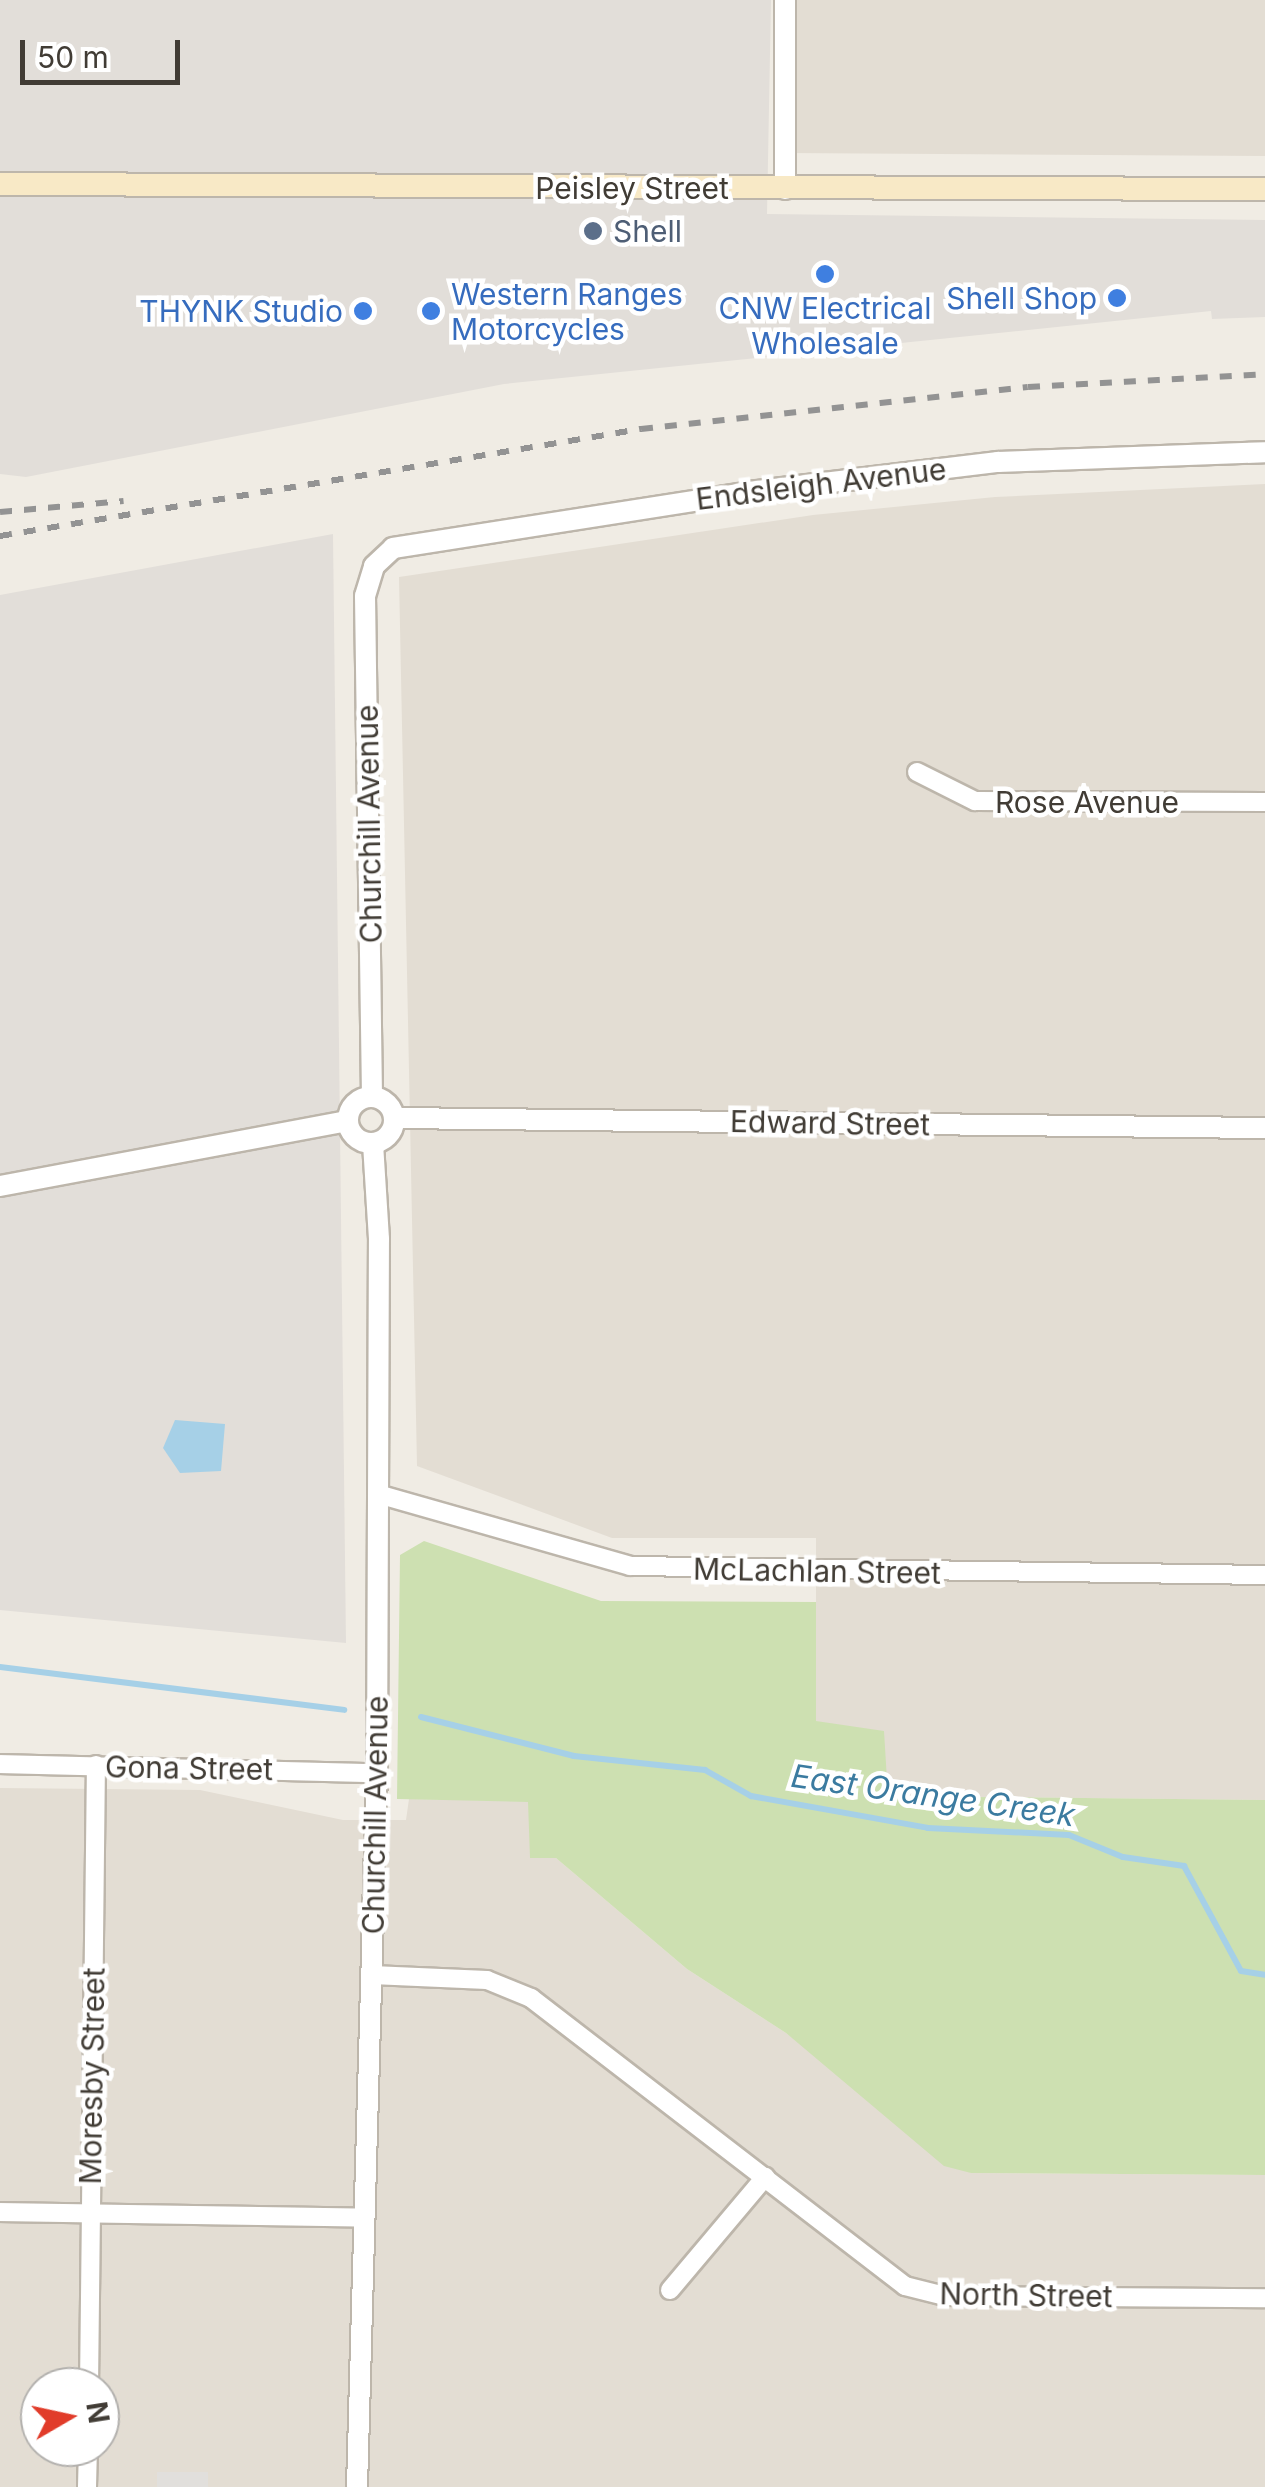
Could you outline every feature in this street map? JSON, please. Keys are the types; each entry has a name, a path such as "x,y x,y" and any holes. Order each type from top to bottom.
{"main road":[{"name":"Peisley Street","path":"0,184 1265,189"}],"street":[{"path":"785,189 786,0"},
{"name":"Endsleigh Avenue","path":"384,555 426,541 998,462 1265,452"},
{"name":"Churchill Avenue","path":"372,1097 366,596 384,555"},
{"name":"Rose Avenue","path":"917,772 974,802 1265,802"},
{"path":"372,1097 390,1106 394,1118 386,1138 373,1144 358,1140 348,1122 352,1107 372,1097"},
{"name":"Edward Street","path":"394,1118 1265,1128"},
{"path":"0,1186 348,1122"},
{"name":"Churchill Avenue","path":"358,2487 377,1772 373,1144"},
{"name":"McLachlan Street","path":"378,1494 630,1566 1265,1576"},
{"name":"Gona Street","path":"0,1764 377,1772"},
{"name":"Moresby Street","path":"89,2367 96,1765"},
{"name":"North Street","path":"372,1975 459,1976 515,1988 765,2177 886,2276 924,2292 1265,2298"},
{"path":"670,2290 765,2177"},
{"path":"0,2212 364,2218"}],"shaded area":[{"path":"0,0 771,0 767,214 1265,220 1265,317 1212,319 1211,311 504,384 26,477 0,474"},
{"path":"785,0 1265,0 1265,156 785,153"},
{"path":"1265,484 1265,1800 888,1796 816,1721 816,1538 612,1538 417,1466 399,577 813,515 995,497"},
{"path":"333,534 346,1643 0,1610 0,595"},
{"path":"0,1788 200,1790 343,1820 406,1820 409,1799 529,1801 556,1858 687,1969 786,2033 971,2173 1265,2175 1265,2487 0,2487"},
{"path":"157,2472 208,2472 208,2487 157,2487"}],"green space":[{"path":"424,1541 601,1601 816,1602 816,1721 884,1731 888,1796 1265,1800 1265,2175 971,2173 944,2166 786,2033 687,1969 556,1858 530,1858 528,1802 397,1799 400,1555"}],"water":[{"path":"175,1420 225,1424 221,1471 180,1473 163,1448"}],"waterway":[{"name":"East Orange Creek","path":"0,1667 344,1710"},
{"name":"East Orange Creek","path":"421,1717 574,1756 705,1770 751,1796 928,1828 1069,1835 1123,1857 1184,1866 1241,1971 1265,1975"}],"railway":[{"path":"0,536 641,429 1028,387 1265,374"},
{"path":"0,512 124,501"}],"place":[{"name":"Shell","path":"593,231"},
{"name":"CNW Electrical Wholesale","path":"825,274"},
{"name":"Shell Shop","path":"1117,298"},
{"name":"THYNK Studio","path":"363,311"},
{"name":"Western Ranges Motorcycles","path":"431,311"}]}
